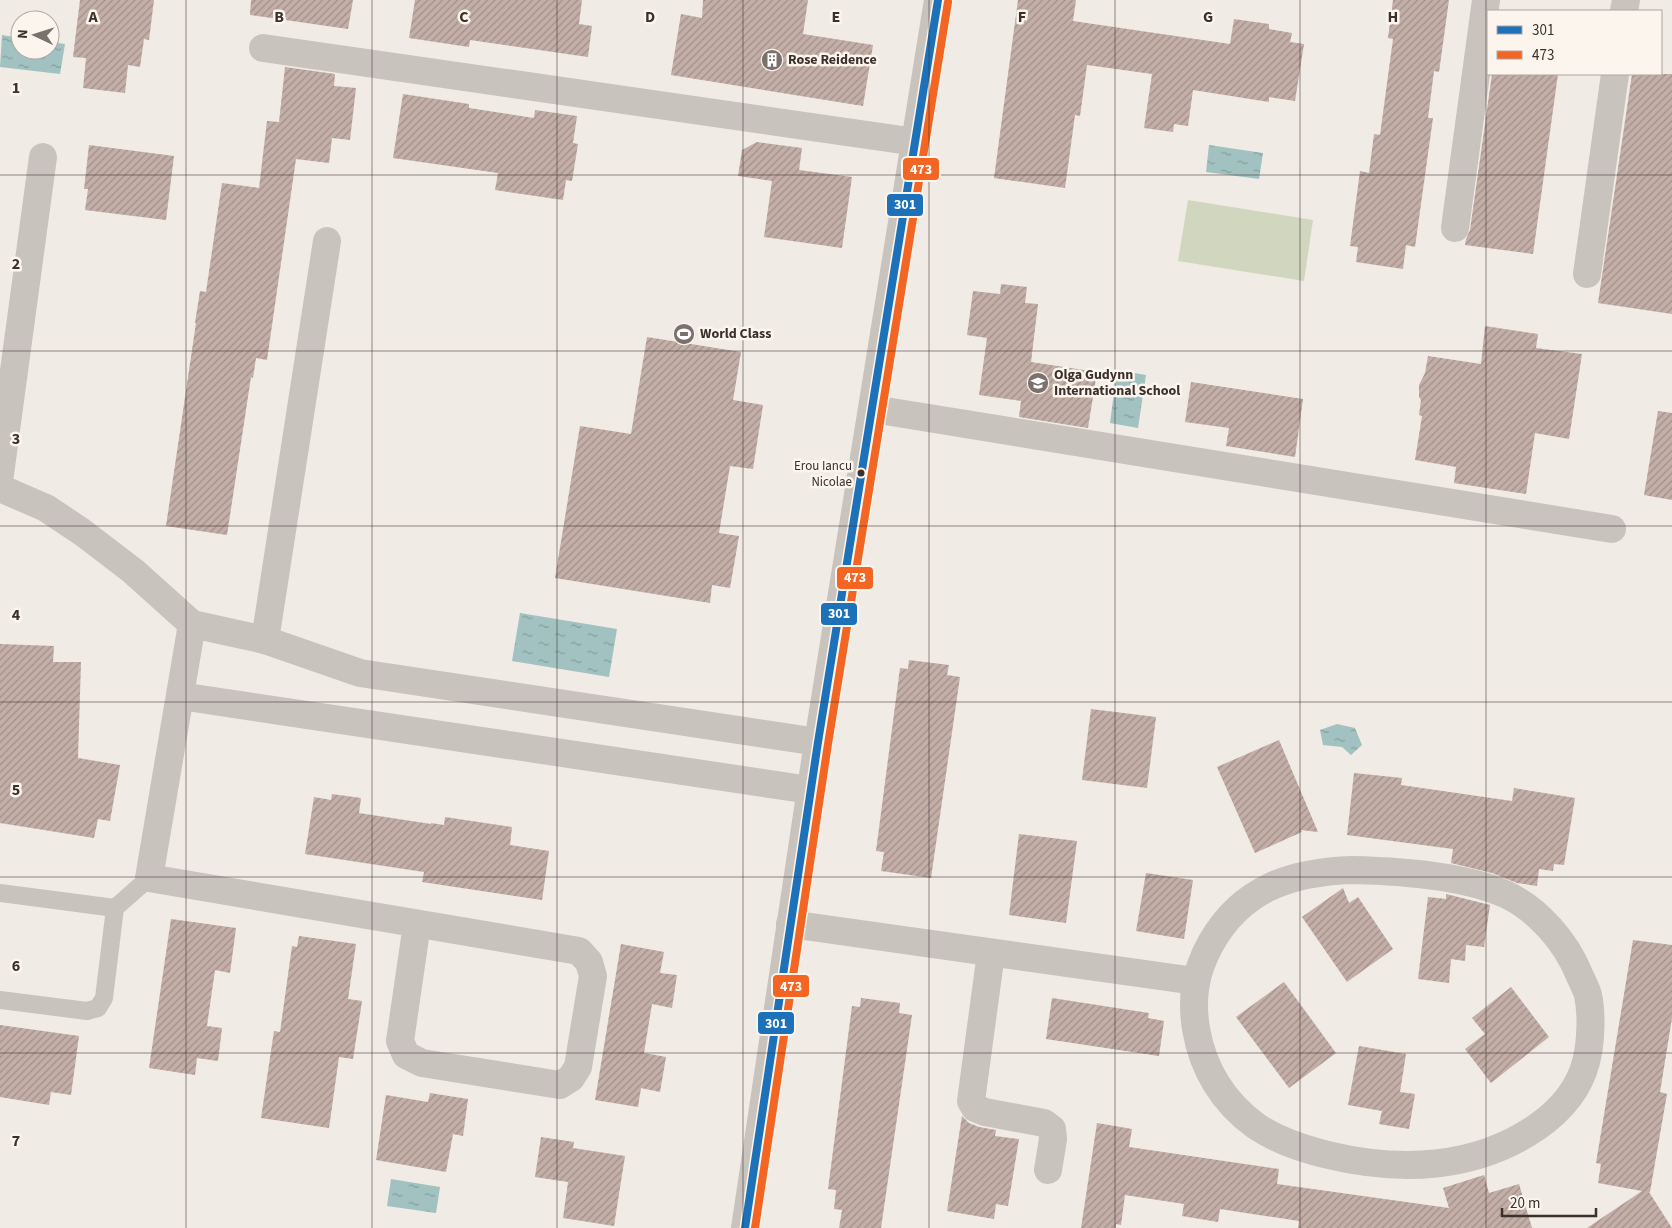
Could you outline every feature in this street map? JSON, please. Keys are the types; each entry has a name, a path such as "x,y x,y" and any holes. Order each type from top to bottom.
{"street":[{"path":"745,1228 810,790 938,0"},
{"path":"1455,228 1486,0"},
{"path":"263,48 916,142"},
{"path":"1587,274 1615,75"},
{"path":"0,474 43,157"},
{"path":"265,640 327,241"},
{"path":"873,409 1612,529"},
{"path":"0,488 46,508 82,532 133,571 192,624 265,640 360,673 818,742"},
{"path":"192,624 149,878 579,951 589,962 592,976 578,1067 571,1078 560,1085 422,1063 406,1055 400,1041 417,924"},
{"path":"180,696 810,790"},
{"path":"1352,870 1404,873 1460,881 1484,886 1505,894 1523,904 1549,927 1573,959 1588,995 1590,1029 1586,1062 1574,1091 1553,1115 1526,1135 1502,1147 1478,1156 1449,1163 1424,1166 1398,1166 1344,1159 1306,1150 1279,1139 1257,1127 1224,1097 1204,1063 1199,1044 1194,1005 1195,981 1202,962 1222,926 1237,909 1253,896 1271,886 1298,876 1326,871 1352,870"},
{"path":"790,924 1195,981"},
{"path":"991,952 970,1101 975,1108 985,1112 1044,1123 1052,1129 1053,1139 1048,1170"}],"lane":[{"path":"0,1000 87,1011 98,1008 104,998 115,908 149,878"},
{"path":"0,893 115,908"}],"green space":[{"path":"1188,200 1313,220 1304,281 1178,261"}],"water":[{"path":"2,35 10,36 10,60 60,60 60,43 65,44 60,74 0,67"},
{"path":"1209,145 1263,153 1259,179 1206,172"},
{"path":"1117,370 1146,375 1138,428 1110,423"},
{"path":"520,613 617,629 609,677 512,661"},
{"path":"1337,724 1355,728 1362,745 1351,755 1342,747 1323,745 1320,730"},
{"path":"391,1179 440,1187 436,1213 387,1206"}],"building":[{"path":"80,0 154,0 149,40 144,39 140,67 128,65 125,93 83,88 86,58 73,57"},
{"path":"251,0 353,0 348,29 250,15"},
{"path":"415,0 582,0 579,24 592,26 588,57 470,40 469,47 409,38"},
{"name":"Rose Reidence","path":"703,0 808,0 803,34 873,45 863,106 671,75 681,14 702,18"},
{"path":"1018,0 1076,0 1073,21 1230,44 1234,19 1269,24 1269,29 1292,33 1290,42 1304,44 1295,101 1269,97 1269,102 1193,90 1188,126 1174,124 1173,132 1144,128 1152,74 1087,65 1080,116 1075,115 1065,188 994,178"},
{"path":"1393,0 1449,0 1439,72 1434,71 1428,118 1433,118 1415,247 1406,245 1403,269 1356,262 1358,247 1350,246 1360,171 1369,173 1374,134 1380,135 1393,39 1388,38"},
{"path":"285,67 335,74 334,86 356,88 350,140 332,138 329,163 296,159 267,360 256,358 253,378 251,377 227,535 166,526 200,291 206,292 222,183 259,188 267,121 279,122"},
{"path":"1672,74 1672,314 1598,303 1632,75"},
{"path":"1492,75 1558,75 1533,254 1465,245 1470,230"},
{"path":"403,94 469,104 469,108 534,118 535,110 577,116 573,143 578,144 572,181 566,180 563,200 495,190 498,173 393,158"},
{"path":"757,142 802,148 799,170 852,177 842,248 764,237 772,181 738,176 742,150"},
{"path":"89,145 174,156 166,220 85,210 88,189 84,189"},
{"path":"1001,284 1027,287 1025,303 1038,304 1031,362 1097,372 1088,428 1019,417 1021,401 979,395 987,338 967,335 973,291 1000,294"},
{"path":"1485,326 1538,334 1536,348 1582,354 1569,439 1535,433 1526,494 1454,483 1456,467 1415,460 1422,416 1419,415 1421,400 1419,397 1419,385 1425,373 1428,356 1481,364"},
{"path":"647,337 741,352 733,400 763,405 753,469 730,466 719,533 739,536 730,588 712,585 710,603 555,578 580,426 631,434"},
{"path":"1191,382 1303,399 1295,457 1226,446 1229,428 1185,422"},
{"path":"1658,411 1672,413 1672,500 1644,495"},
{"path":"0,644 54,646 53,662 81,662 78,758 120,765 110,821 98,819 94,838 0,823"},
{"path":"909,660 949,665 947,675 960,677 931,878 881,871 884,852 876,851 900,668 908,669"},
{"path":"1091,709 1156,717 1147,788 1082,780"},
{"path":"1279,740 1318,832 1301,830 1302,832 1255,853 1217,767"},
{"path":"1354,773 1402,778 1401,785 1512,801 1514,788 1575,798 1564,865 1554,864 1553,871 1539,869 1537,886 1517,883 1492,873 1451,863 1453,849 1347,835"},
{"path":"332,794 361,798 359,813 431,824 444,825 445,817 512,827 510,845 549,851 542,900 422,882 424,872 305,854 314,797 331,800"},
{"path":"1019,834 1077,841 1066,923 1009,915"},
{"path":"1146,873 1193,880 1184,939 1136,931"},
{"path":"1343,888 1349,903 1358,897 1393,949 1347,982 1302,917"},
{"path":"1446,894 1490,905 1484,947 1466,945 1465,961 1451,959 1449,983 1418,979 1428,897 1446,899"},
{"path":"171,919 236,928 230,973 215,970 207,1026 222,1028 218,1061 197,1058 195,1075 149,1068"},
{"path":"299,936 356,944 348,999 362,1001 353,1059 339,1057 329,1128 261,1118 274,1031 280,1032 292,946 297,947"},
{"path":"1633,940 1672,945 1672,1018 1660,1092 1667,1094 1649,1192 1672,1228 1587,1228 1642,1191 1598,1183 1601,1164 1596,1163"},
{"path":"621,944 664,952 660,973 677,975 672,1008 652,1004 644,1053 666,1057 660,1092 641,1088 638,1107 595,1100"},
{"path":"1284,982 1336,1053 1289,1088 1236,1017"},
{"path":"1511,987 1549,1037 1491,1083 1465,1049 1485,1034 1472,1018"},
{"path":"861,998 900,1003 899,1013 912,1015 881,1228 839,1228 842,1210 834,1209 836,1190 828,1189 852,1006 860,1007"},
{"path":"1052,998 1149,1013 1148,1018 1164,1021 1159,1056 1046,1039"},
{"path":"0,1025 79,1036 71,1095 51,1092 49,1105 0,1097"},
{"path":"1359,1046 1406,1054 1400,1092 1415,1094 1409,1129 1379,1124 1382,1111 1348,1105"},
{"path":"430,1093 468,1099 463,1136 453,1134 446,1172 376,1160 386,1095 428,1102"},
{"path":"962,1116 969,1123 996,1130 995,1136 1019,1139 1008,1206 996,1204 994,1219 947,1211"},
{"path":"1097,1123 1132,1129 1129,1147 1279,1169 1277,1184 1449,1208 1443,1188 1484,1175 1489,1193 1519,1184 1532,1228 1298,1228 1299,1221 1220,1209 1218,1222 1182,1216 1184,1204 1125,1195 1121,1225 1116,1224 1116,1228 1081,1228"},
{"path":"541,1137 574,1142 573,1148 625,1156 614,1226 563,1218 568,1182 535,1177"}],"transit line":[{"name":"301","path":"745,1228 818,742 938,0"},
{"name":"473","path":"755,1228 828,744 948,2"}],"place":[{"name":"Rose Reidence","path":"772,60"},
{"name":"World Class","path":"684,334"},
{"name":"Olga Gudynn International School","path":"1038,383"},
{"name":"Erou Iancu Nicolae","path":"861,473"}]}
